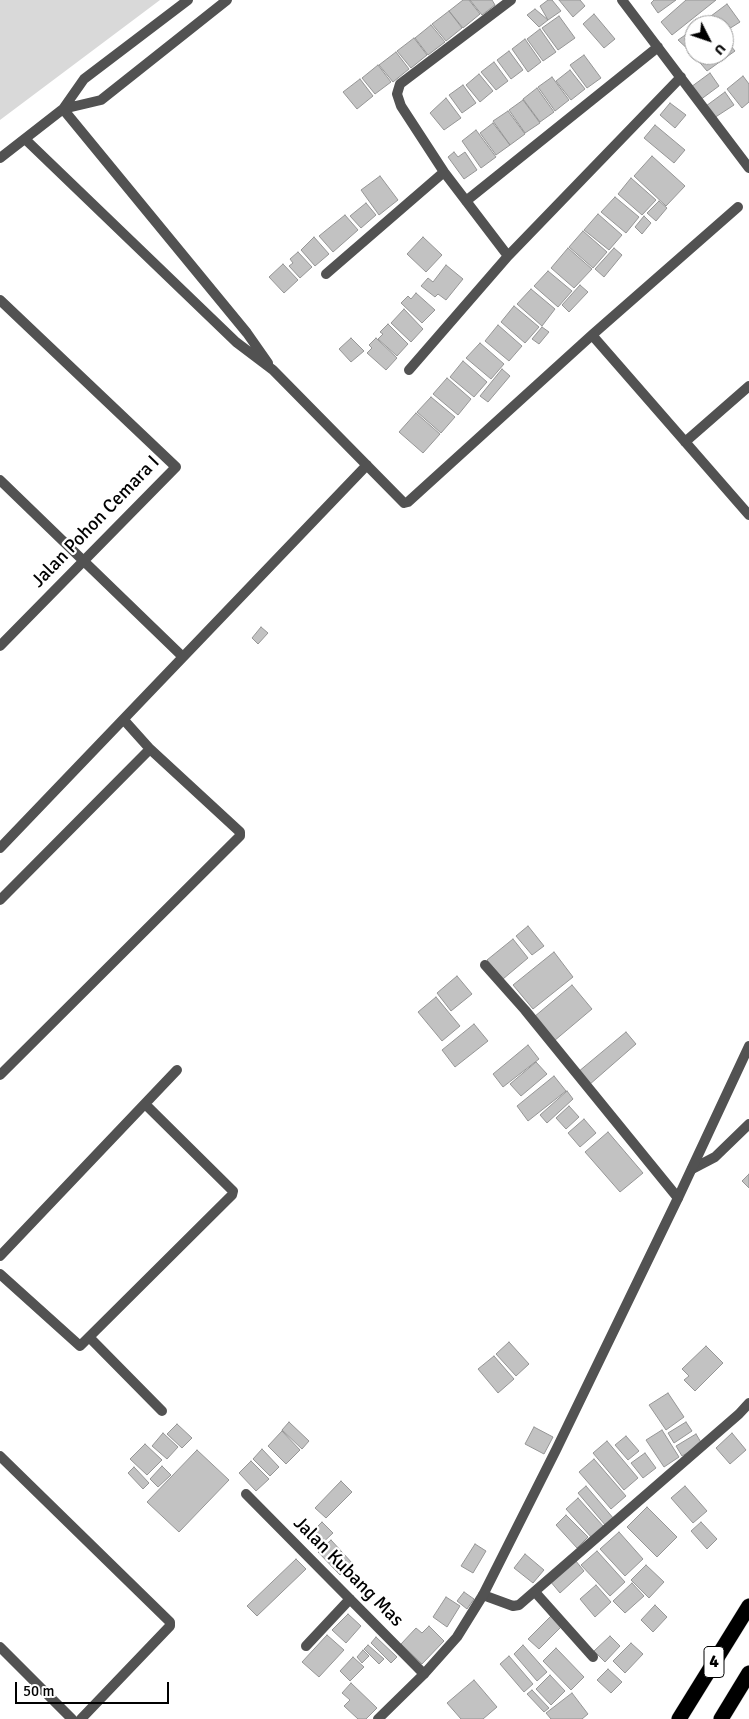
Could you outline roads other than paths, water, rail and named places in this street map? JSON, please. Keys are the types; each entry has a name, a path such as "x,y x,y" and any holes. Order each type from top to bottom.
{"highway":[{"name":"4","path":"679,1719 749,1606"},
{"name":"4","path":"721,1719 749,1673"}],"street":[{"path":"0,158 63,109 84,80 188,0"},
{"path":"63,109 101,100 227,0"},
{"path":"508,256 444,172 401,106 397,94 400,84 511,0"},
{"path":"622,0 749,168"},
{"path":"466,201 658,47"},
{"path":"409,370 508,256 681,77"},
{"path":"63,109 247,333 273,370"},
{"path":"25,139 236,342 273,370 404,503 408,502 592,335 738,207"},
{"path":"326,274 444,172"},
{"name":"Jalan Pohon Cemara I","path":"0,300 176,467 0,646"},
{"path":"592,335 749,516"},
{"path":"685,442 749,386"},
{"path":"0,848 366,465"},
{"path":"0,480 183,657"},
{"path":"0,1075 240,836 240,832 150,748 124,720"},
{"path":"0,900 150,748"},
{"path":"486,965 678,1198"},
{"path":"378,1719 424,1674 457,1637 483,1594 556,1450 692,1169 749,1046"},
{"path":"0,1256 177,1070"},
{"path":"0,1274 79,1346 234,1193 145,1104"},
{"path":"692,1169 715,1158 749,1124"},
{"path":"89,1337 162,1411"},
{"path":"483,1594 513,1606 520,1606 739,1414 749,1403"},
{"path":"0,1456 170,1622 170,1626 81,1719"},
{"name":"Jalan Kubang Mas","path":"246,1494 424,1674"},
{"path":"535,1592 593,1658"},
{"path":"306,1646 350,1598"},
{"path":"0,1647 72,1719"}]}
